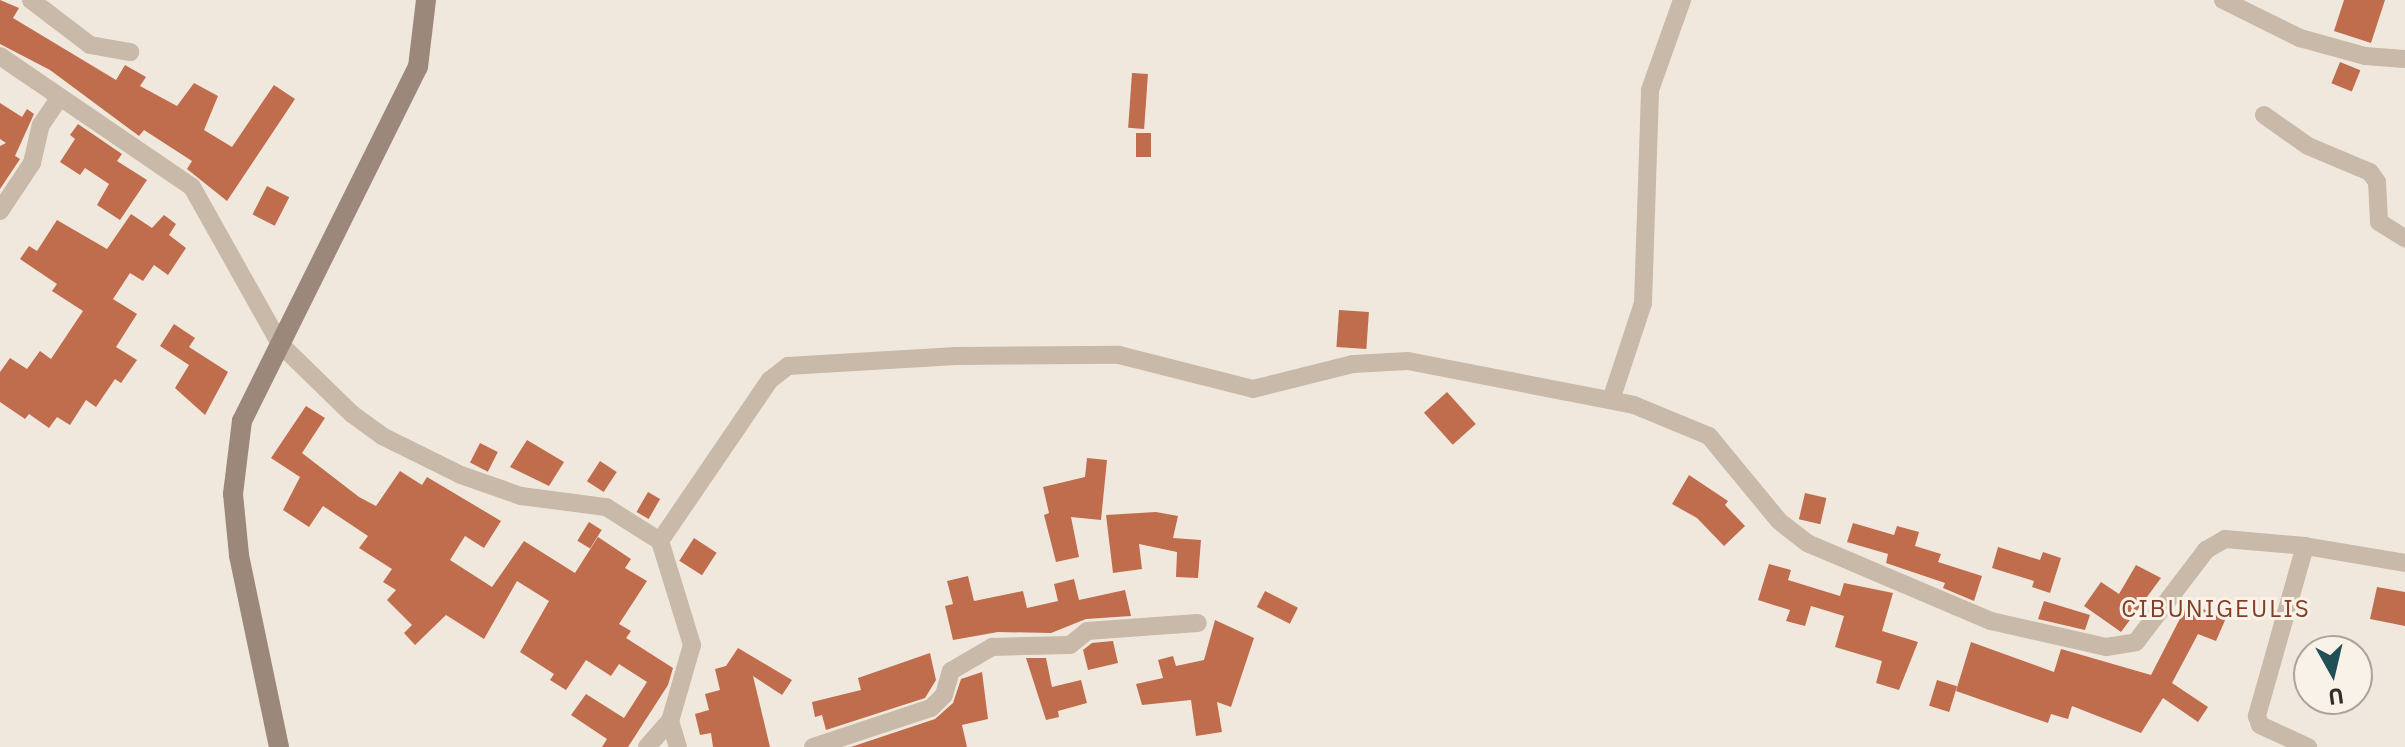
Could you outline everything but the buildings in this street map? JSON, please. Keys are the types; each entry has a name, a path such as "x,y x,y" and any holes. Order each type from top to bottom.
{"street":[{"path":"31,0 90,45 130,52"},
{"path":"279,747 239,555 233,494 242,421 346,221 418,67 426,0"},
{"path":"1611,400 1643,303 1650,90 1682,0"},
{"path":"2223,0 2300,38 2365,56 2405,59"},
{"path":"0,56 192,187 280,344 352,414 415,454 521,496 606,507 660,541 692,645 670,721 647,747"},
{"path":"0,211 32,163 41,125 59,98"},
{"path":"2264,115 2308,146 2370,172 2377,182 2379,222 2405,238"},
{"path":"660,541 770,380 801,363 1119,355 1253,389 1353,364 1408,361 1611,400 1686,423 1709,436 1779,521 1807,543 1970,614 2106,647 2136,642 2215,543 2239,538 2405,563"},
{"path":"2305,546 2257,716 2260,725 2308,747"},
{"path":"813,747 931,708 944,695 951,671 992,647 1070,645 1087,631 1198,623"},
{"path":"670,721 678,747"}],"district":[{"name":"CIBUNIGEULIS","path":"2216,609"}]}
